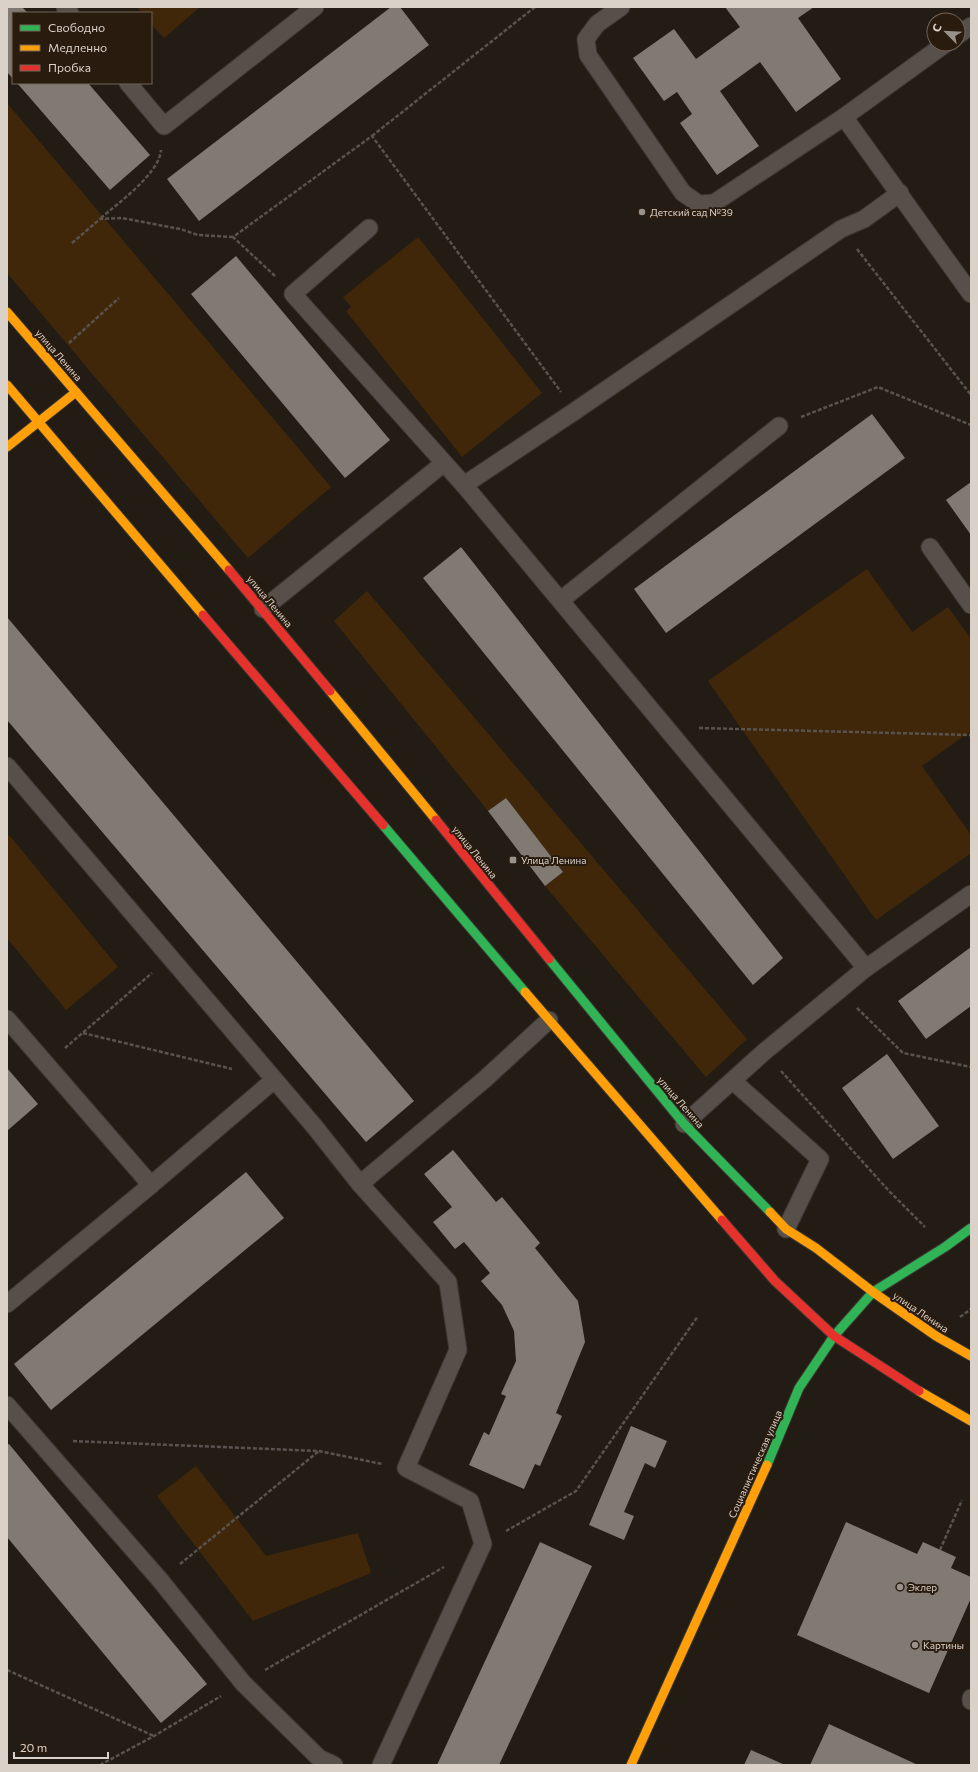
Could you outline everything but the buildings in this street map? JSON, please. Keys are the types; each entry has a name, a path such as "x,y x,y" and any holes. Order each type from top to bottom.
{"main road":[{"name":"улица Ленина","path":"7,312 264,609 684,1124 786,1229 816,1248 873,1292 936,1336 971,1356"},
{"path":"7,385 548,1020 774,1281 834,1336 897,1378 971,1421"},
{"path":"7,447 76,392"},
{"name":"Социалистическая улица","path":"632,1765 775,1448 799,1388 834,1336 873,1292 945,1247 971,1228"}],"lane":[{"path":"129,84 164,126 315,7"},
{"path":"621,7 597,24 586,39 588,55 683,193 699,204 714,203 844,117 934,52"},
{"path":"844,117 971,294"},
{"path":"464,485 841,229 864,219 900,193"},
{"path":"369,228 293,294 464,485 866,968"},
{"path":"560,600 779,426"},
{"path":"264,609 444,463"},
{"path":"930,548 971,606"},
{"path":"7,766 274,1080 360,1184 448,1282 458,1350 406,1468 470,1501 483,1544 381,1765"},
{"path":"684,1124 764,1052 866,968 971,894"},
{"path":"7,1019 151,1186"},
{"path":"360,1184 485,1079 548,1020"},
{"path":"7,1304 151,1186 274,1080"},
{"path":"733,1081 820,1159 786,1229"},
{"path":"7,1405 160,1580 243,1683 320,1758 334,1765"}],"path":[{"path":"100,219 122,218 180,229 198,235 233,237 372,136 534,7"},
{"path":"72,243 151,172 161,158 164,126"},
{"path":"372,136 575,411"},
{"path":"841,229 971,395"},
{"path":"233,237 293,294"},
{"path":"779,426 878,387 971,425"},
{"path":"666,727 971,735"},
{"path":"46,1064 170,958"},
{"path":"839,990 903,1052 971,1067"},
{"path":"83,1033 236,1070"},
{"path":"764,1052 889,1190 945,1247"},
{"path":"483,1544 576,1491 698,1316"},
{"path":"38,1440 319,1450 406,1468"},
{"path":"160,1580 319,1450"},
{"path":"940,1550 962,1500"},
{"path":"100,1765 154,1736 449,1564"},
{"path":"7,1670 154,1736"}],"shaded area":[{"path":"137,7 200,7 164,38 152,25 152,12 141,12"},
{"path":"7,103 331,487 248,558 7,273"},
{"path":"418,237 542,393 462,457 346,311 351,307 343,297"},
{"path":"867,569 912,632 948,607 971,639 971,731 922,766 971,835 971,853 876,920 708,681"},
{"path":"367,591 747,1039 706,1077 545,886 563,872 506,798 488,811 334,621"},
{"path":"9,835 118,967 66,1010 7,938 7,837"},
{"path":"196,1466 266,1556 358,1533 371,1573 253,1621 157,1496"}],"traffic: fast":[{"path":"383,825 525,992"},
{"path":"549,959 684,1124 770,1212"},
{"path":"767,1465 799,1388 834,1336 873,1292 945,1247 971,1228"}],"traffic: slow":[{"path":"7,312 229,570"},
{"path":"7,385 203,615"},
{"path":"7,447 76,392"},
{"path":"330,691 436,820"},
{"path":"525,992 722,1220"},
{"path":"770,1212 786,1229 816,1248 873,1292 936,1336 971,1356"},
{"path":"919,1391 971,1421"},
{"path":"631,1765 767,1465"}],"traffic: jam":[{"path":"229,570 330,691"},
{"path":"203,615 383,825"},
{"path":"436,820 549,959"},
{"path":"722,1220 775,1281 834,1336 919,1391"}],"place":[{"name":"Детский сад №39","path":"642,212"},
{"name":"Улица Ленина","path":"513,860"},
{"name":"Эклер","path":"900,1587"},
{"name":"Картины","path":"915,1645"}]}
